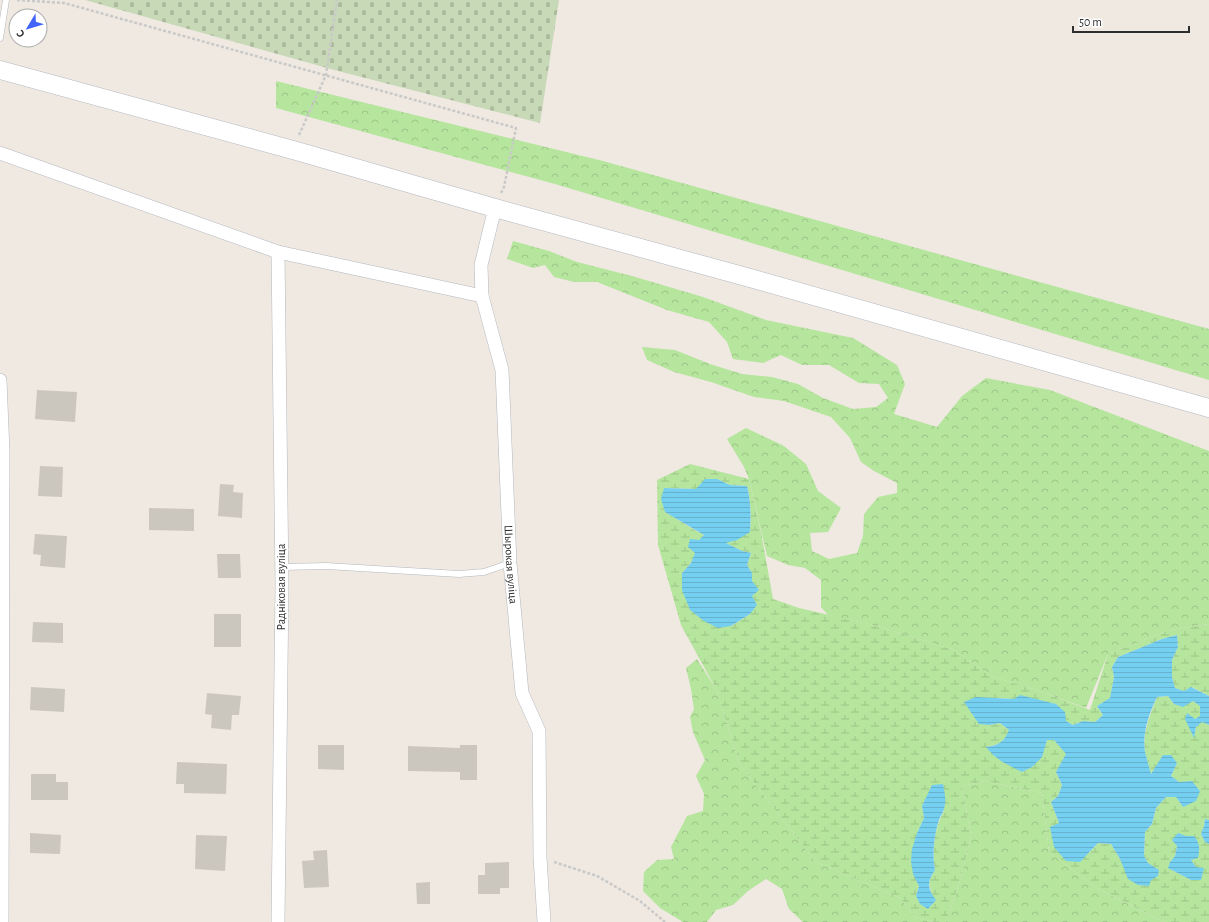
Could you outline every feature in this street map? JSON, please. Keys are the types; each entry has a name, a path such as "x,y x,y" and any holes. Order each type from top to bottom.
{"main road":[{"path":"0,70 293,150 1209,408"}],"street":[{"path":"0,153 278,252 482,296"},
{"name":"Шырокая вуліца","path":"495,208 481,265 482,296 502,370 510,563 522,693 539,731 540,857 544,922"},
{"name":"Радніковая вуліца","path":"278,252 281,568 278,922"},
{"path":"0,380 3,452 2,922"}],"lane":[{"path":"0,38 6,0"},
{"path":"281,568 326,566 459,574 484,572 510,563"}],"path":[{"path":"17,0 64,3 516,128 504,186 495,208"},
{"path":"293,150 326,75 337,0"},
{"path":"540,857 597,876 640,901 665,922"}],"green space":[{"path":"85,0 559,0 540,123 338,71"},
{"path":"276,81 603,161 1209,329 1209,380 555,184 276,108"},
{"path":"513,241 549,251 577,262 632,276 703,297 766,320 853,338 897,365 905,384 894,414 937,427 962,396 986,378 1050,390 1209,451 1209,624 1169,630 1108,654 1086,708 991,676 954,650 877,626 828,615 821,607 821,580 805,568 788,565 767,556 749,479 744,467 727,439 746,428 784,446 806,464 818,491 841,508 828,532 810,533 812,551 829,559 857,553 863,536 864,514 878,497 897,493 897,483 874,471 861,462 850,438 831,417 784,401 754,397 711,382 674,372 647,360 642,347 675,350 710,364 742,374 772,377 798,384 823,398 853,409 876,407 888,398 879,384 859,383 829,365 802,365 781,355 763,363 733,359 727,342 709,322 667,310 597,282 574,282 554,277 545,265 533,268 507,259"},
{"path":"690,464 749,479 761,532 773,599 799,608 877,626 954,650 991,676 1045,693 1090,710 1108,654 1169,630 1209,624 1209,696 1192,687 1184,691 1175,688 1172,677 1172,660 1178,647 1177,635 1162,639 1118,657 1112,667 1114,677 1110,699 1097,706 1103,715 1095,722 1083,721 1073,725 1014,699 997,698 964,702 971,711 989,725 1000,723 1010,731 1005,739 1000,743 986,747 1045,746 1047,740 1054,740 1067,754 1056,772 1062,785 1058,796 1051,802 1059,823 1089,853 1098,843 1111,844 1120,859 1151,880 1158,870 1148,863 1144,856 1145,832 1152,824 1156,808 1166,797 1176,797 1183,807 1179,782 1171,776 1177,763 1157,766 1151,774 1144,746 1147,724 1157,697 1168,696 1174,704 1193,701 1200,706 1201,716 1195,719 1194,737 1196,727 1202,721 1209,725 1209,820 1205,819 1201,834 1205,842 1209,844 1209,922 1164,922 1095,887 1049,852 1042,793 985,781 962,786 971,836 960,881 946,922 934,922 915,917 900,898 816,862 740,765 716,689 681,625 658,545 657,480","holes":["717,479 730,485 747,486 750,503 750,531 725,543 742,551 751,553 747,565 752,573 750,614 731,626 682,573 694,558 700,541 704,535 665,512 664,488 696,489","925,800 944,811 936,832 934,855 935,870 929,882 932,894 920,904 916,896 919,886 917,833 924,818 922,806","1177,846 1196,867 1191,880 1174,871 1170,862 1175,856"]},
{"path":"697,659 716,689 740,765 816,862 900,898 915,917 934,922 803,922 789,909 782,889 766,879 748,891 733,905 716,910 707,922 683,922 660,908 643,891 644,872 657,860 674,859 671,847 687,816 703,811 704,794 696,776 705,760 693,732 690,717 694,709 686,668"},
{"path":"985,781 1042,793 1049,852 1095,887 1164,922 946,922 960,881 971,836 962,786"}],"water":[{"path":"705,479 717,479 730,485 747,486 751,520 750,532 737,540 726,543 742,551 751,553 747,565 752,573 752,581 759,590 752,596 757,605 750,614 731,626 718,628 704,621 690,610 682,590 682,573 691,563 695,553 688,547 690,539 699,540 704,535 665,512 661,499 664,488 696,489"},
{"path":"1177,635 1178,647 1172,660 1172,677 1175,688 1184,691 1191,687 1209,696 1209,725 1202,722 1196,727 1194,738 1185,719 1187,713 1195,719 1200,716 1200,706 1193,701 1183,707 1174,704 1168,696 1157,697 1151,710 1145,731 1145,752 1151,774 1163,755 1171,755 1177,763 1171,776 1179,782 1192,781 1200,791 1196,801 1183,807 1176,797 1166,797 1156,808 1152,824 1145,832 1144,856 1148,863 1159,870 1158,876 1151,880 1149,886 1138,885 1128,879 1120,859 1111,844 1098,843 1080,862 1066,861 1054,847 1050,827 1059,823 1051,802 1058,796 1062,785 1056,772 1066,754 1054,740 1047,740 1042,757 1032,767 1022,772 998,759 986,747 1000,742 1009,730 1000,723 989,725 979,724 964,702 976,697 1014,699 1020,695 1056,704 1065,712 1066,721 1073,725 1083,721 1095,722 1103,715 1097,706 1110,698 1114,677 1112,667 1118,657 1162,639"},
{"path":"943,784 945,805 939,820 934,845 935,870 929,882 931,892 936,900 928,909 920,904 916,896 919,886 913,874 911,861 912,849 924,818 922,806 932,785"},
{"path":"1205,819 1209,820 1209,844 1205,842 1201,834"},
{"path":"1178,833 1186,836 1194,836 1197,841 1199,849 1198,858 1191,860 1196,867 1204,868 1201,880 1191,880 1168,868 1170,862 1175,856 1177,846 1172,840"}],"building":[{"path":"37,390 77,392 75,422 35,419"},
{"path":"40,466 63,467 62,497 38,496"},
{"path":"220,484 234,485 233,492 243,493 242,518 218,516"},
{"path":"149,508 194,509 194,531 149,530"},
{"path":"35,534 67,536 65,568 40,566 41,555 33,554"},
{"path":"217,554 240,554 241,578 218,578"},
{"path":"214,614 241,614 241,647 214,647"},
{"path":"33,622 63,623 63,643 32,642"},
{"path":"31,687 65,689 64,712 30,710"},
{"path":"207,693 241,696 239,715 232,715 231,730 211,728 212,715 205,714"},
{"path":"318,745 344,745 344,770 318,769"},
{"path":"460,745 477,745 477,780 460,780 460,772 408,771 408,746 460,748"},
{"path":"177,762 227,764 226,794 184,793 184,784 176,784"},
{"path":"31,774 56,774 56,782 68,782 68,800 31,800"},
{"path":"30,833 61,835 60,854 30,853"},
{"path":"196,835 227,836 225,871 195,869"},
{"path":"327,850 329,887 304,888 302,861 314,860 313,851"},
{"path":"509,862 509,888 500,888 500,894 478,894 478,875 485,875 485,863"},
{"path":"430,882 430,904 417,904 416,883"}]}
